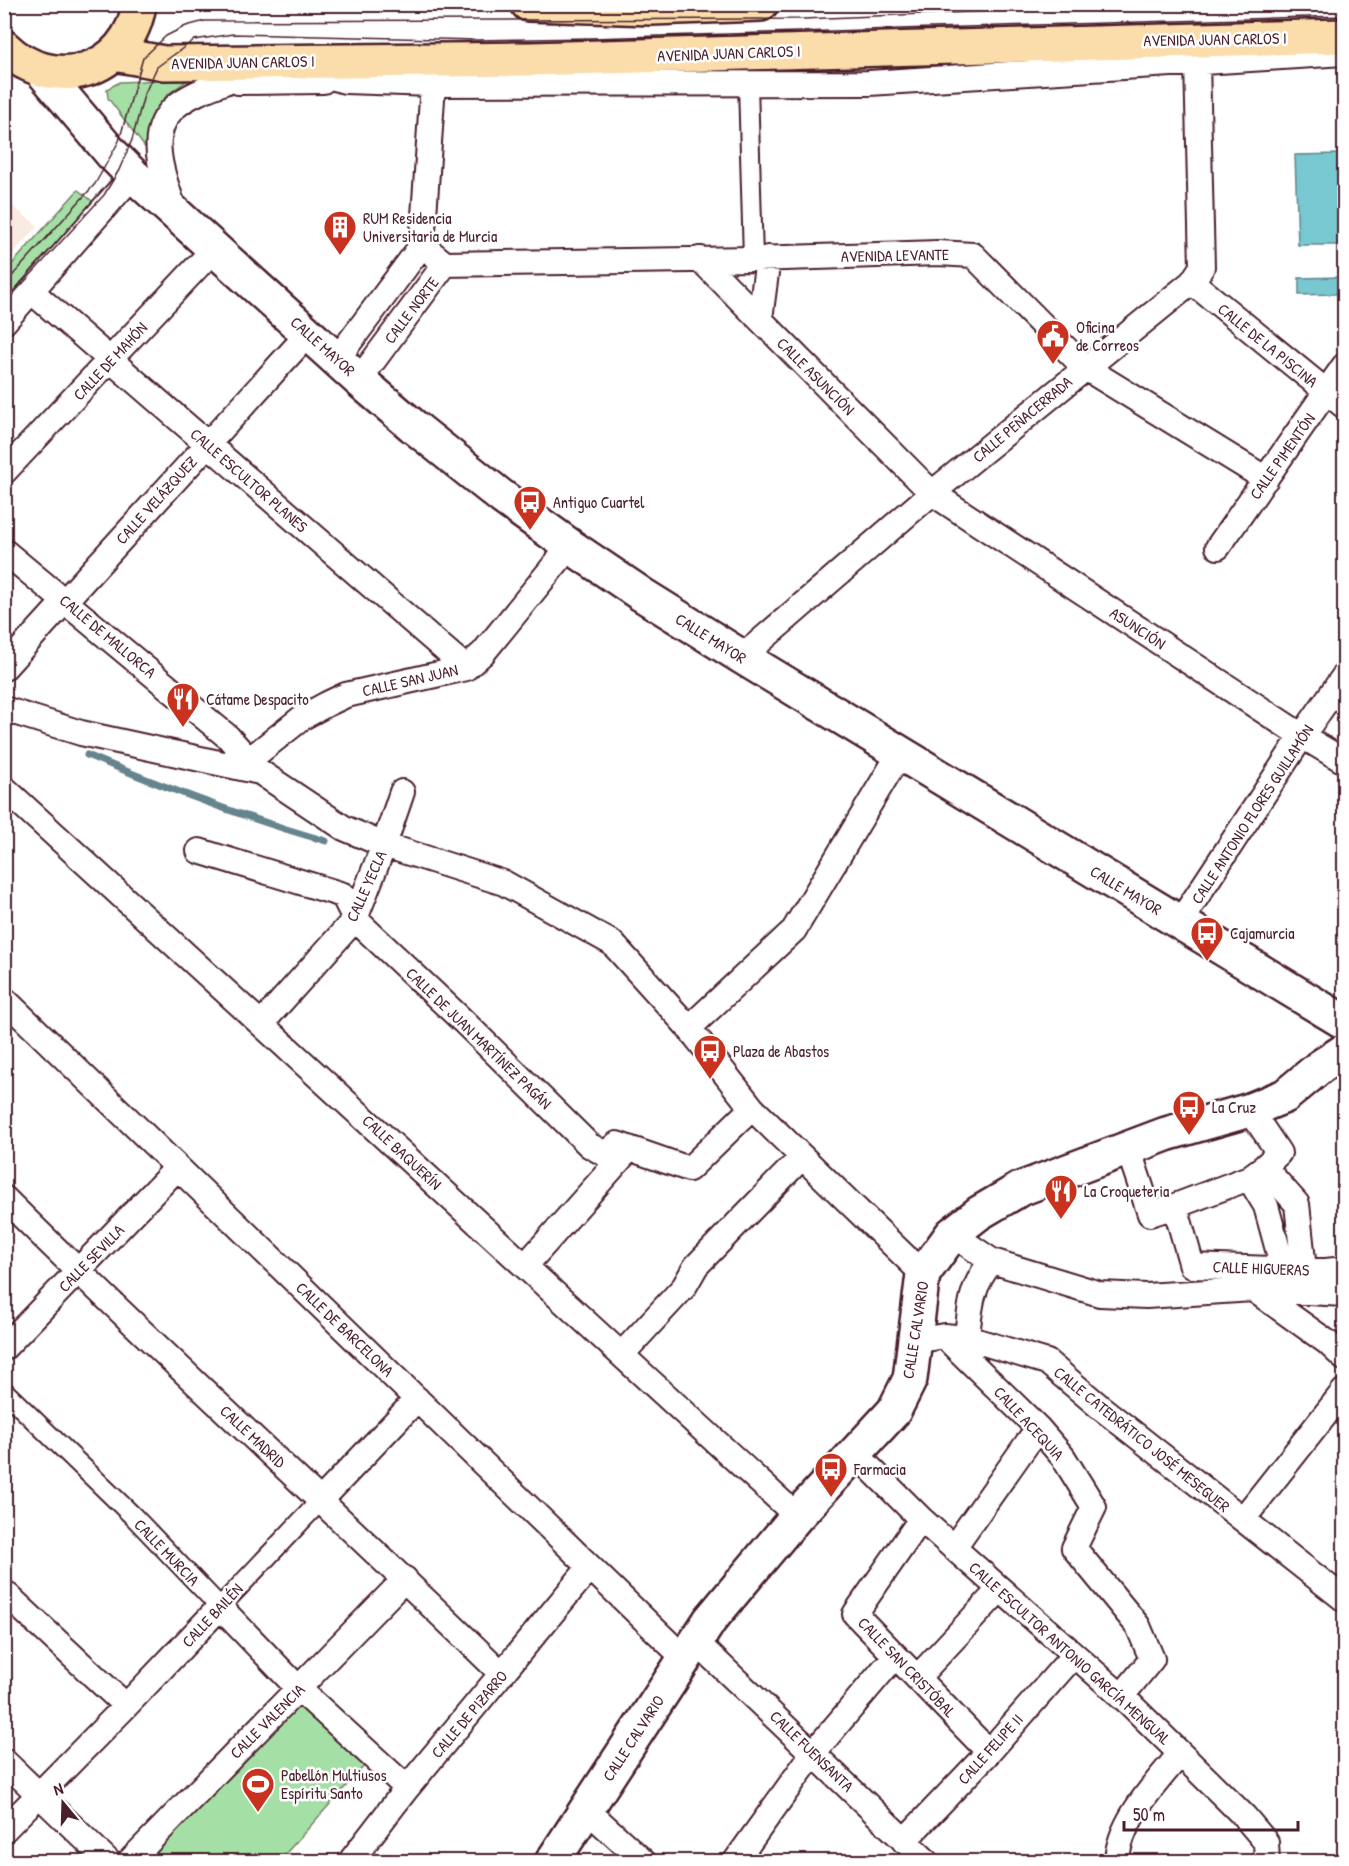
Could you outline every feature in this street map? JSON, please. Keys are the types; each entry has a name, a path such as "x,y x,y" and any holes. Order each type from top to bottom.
{"main road":[{"path":"4,47 27,64 41,70 71,73 86,70 105,61 124,43 132,29 139,4"},
{"path":"528,4 652,8 761,4"},
{"name":"AVENIDA JUAN CARLOS I","path":"114,54 164,63 531,59 1344,36"},
{"path":"41,70 133,176"},
{"path":"86,70 90,98 105,135 133,176"},
{"name":"CALLE MAYOR","path":"133,176 348,370 471,473 570,546 641,594 742,657 1344,1022"},
{"name":"CALLE CALVARIO","path":"552,1862 710,1620 797,1516 894,1411 910,1379 942,1338 923,1274 952,1234 979,1213 1020,1189 1166,1134 1250,1110 1285,1096 1321,1066 1344,1052"}],"street":[{"path":"223,82 869,83 1344,53"},
{"path":"176,214 160,167 159,134 164,119 186,98 275,62 345,81"},
{"path":"1192,282 1202,267 1197,62"},
{"path":"422,245 433,84"},
{"path":"748,84 761,259 760,319"},
{"path":"4,322 133,176"},
{"name":"CALLE NORTE","path":"422,245 445,264 348,370 422,245"},
{"name":"CALLE DE MAHÓN","path":"4,472 215,248"},
{"name":"AVENIDA LEVANTE","path":"445,264 761,259 938,253 973,255 1084,367 1266,479"},
{"name":"CALLE ASUNCIÓN","path":"700,259 932,493"},
{"name":"CALLE PEÑACERRADA","path":"742,657 932,493 1084,367 1192,282"},
{"name":"CALLE DE LA PISCINA","path":"1192,282 1335,399"},
{"name":"CALLE ESCULTOR PLANES","path":"31,291 466,668"},
{"name":"CALLE VELÁZQUEZ","path":"4,668 308,334"},
{"name":"CALLE PIMENTÓN","path":"1218,547 1266,479 1335,399 1344,366"},
{"name":"ASUNCIÓN","path":"932,493 1302,736 1344,761"},
{"name":"CALLE SAN JUAN","path":"255,766 303,717 346,695 466,668 483,653 570,546"},
{"name":"CALLE DE MALLORCA","path":"4,551 228,737 255,766"},
{"name":"CALLE ANTONIO FLORES GUILLAMÓN","path":"1180,922 1344,676"},
{"path":"4,709 81,733 255,766 344,828 384,845 504,883 612,943 689,1028 752,1108 923,1274"},
{"path":"689,1028 794,930 900,753"},
{"name":"CALLE BAQUERÍN","path":"4,788 797,1516"},
{"name":"CALLE YECLA","path":"262,1023 355,920 402,792"},
{"name":"CALLE DE JUAN MARTÍNEZ PAGÁN","path":"199,851 343,895 355,920 463,1021 589,1145 605,1154 617,1144 689,1169 752,1108"},
{"name":"CALLE DE BARCELONA","path":"7,1007 590,1567 690,1650"},
{"path":"1128,1148 1150,1214 1176,1206 1256,1172 1279,1153 1250,1110"},
{"path":"525,1266 629,1149"},
{"path":"622,1354 684,1287 696,1266 802,1157"},
{"name":"CALLE SEVILLA","path":"4,1348 177,1168"},
{"path":"1256,1172 1297,1204 1294,1269"},
{"name":"CALLE MADRID","path":"4,1198 502,1674"},
{"name":"CALLE HIGUERAS","path":"1176,1206 1191,1266 1344,1269"},
{"path":"952,1234 992,1261 1100,1293 1146,1296 1253,1289 1344,1294"},
{"path":"942,1338 969,1307 980,1275 992,1261"},
{"path":"1253,1289 1327,1342 1344,1358"},
{"name":"CALLE ACEQUIA","path":"942,1338 1038,1428 1063,1456 1094,1507 1074,1548 1138,1626 1152,1659 1121,1697"},
{"name":"CALLE CATEDRÁTICO JOSÉ MESEGUER","path":"942,1338 1047,1362 1100,1407 1344,1599"},
{"name":"CALLE MURCIA","path":"4,1391 134,1517 299,1689 407,1788"},
{"path":"1243,1520 1344,1391"},
{"name":"CALLE BAILÉN","path":"4,1830 126,1706 417,1399"},
{"path":"954,1547 1038,1428"},
{"name":"CALLE ESCULTOR ANTONIO GARCÍA MENGUAL","path":"856,1454 921,1519 1121,1697 1244,1816 1266,1842 1267,1862"},
{"name":"CALLE SAN CRISTÓBAL","path":"921,1519 855,1614 989,1752"},
{"name":"CALLE DE PIZARRO","path":"350,1862 407,1788 590,1567"},
{"name":"CALLE VALENCIA","path":"129,1862 405,1580"},
{"path":"917,1678 1000,1589"},
{"path":"4,1593 126,1706"},
{"name":"CALLE FUENSANTA","path":"690,1650 814,1752 927,1862"},
{"name":"CALLE FELIPE II","path":"904,1841 989,1752 1074,1655"},
{"path":"735,1862 814,1752 895,1656"},
{"path":"1117,1862 1117,1850 1138,1804 1180,1754"},
{"path":"4,1761 109,1862"},
{"path":"586,1809 644,1862"}],"shaded area":[{"path":"5,200 38,226 5,262"}],"green space":[{"path":"189,79 167,95 151,119 147,150 108,98 107,89 120,82"},
{"path":"78,190 100,207 5,313 5,272"},
{"name":"Pabellón Multiusos Espíritu Santo","path":"300,1704 364,1766 279,1861 151,1862 149,1859"}],"water":[{"path":"1341,154 1344,245 1298,245 1295,155"},
{"path":"1343,277 1342,291 1335,294 1299,295 1299,278"}],"waterway":[{"path":"87,755 205,802 326,841"}],"tram line":[{"path":"4,285 95,184 119,141 143,58 166,36 186,26 205,21 803,19 1163,4"},
{"path":"4,304 104,195 119,170 132,140 144,95 157,67 194,40 233,34 477,40 591,38 1344,16"}],"place":[{"name":"RUM Residencia Universitaria de Murcia","path":"340,256"},
{"name":"Oficina de Correos","path":"1053,365"},
{"name":"Antiguo Cuartel","path":"530,531"},
{"name":"Cátame Despacito","path":"183,728"},
{"name":"Cajamurcia","path":"1207,962"},
{"name":"Plaza de Abastos","path":"710,1080"},
{"name":"La Cruz","path":"1189,1136"},
{"name":"La Croqueteria","path":"1061,1220"},
{"name":"Farmacia","path":"831,1498"},
{"name":"Pabellón Multiusos Espíritu Santo","path":"258,1813"}]}
